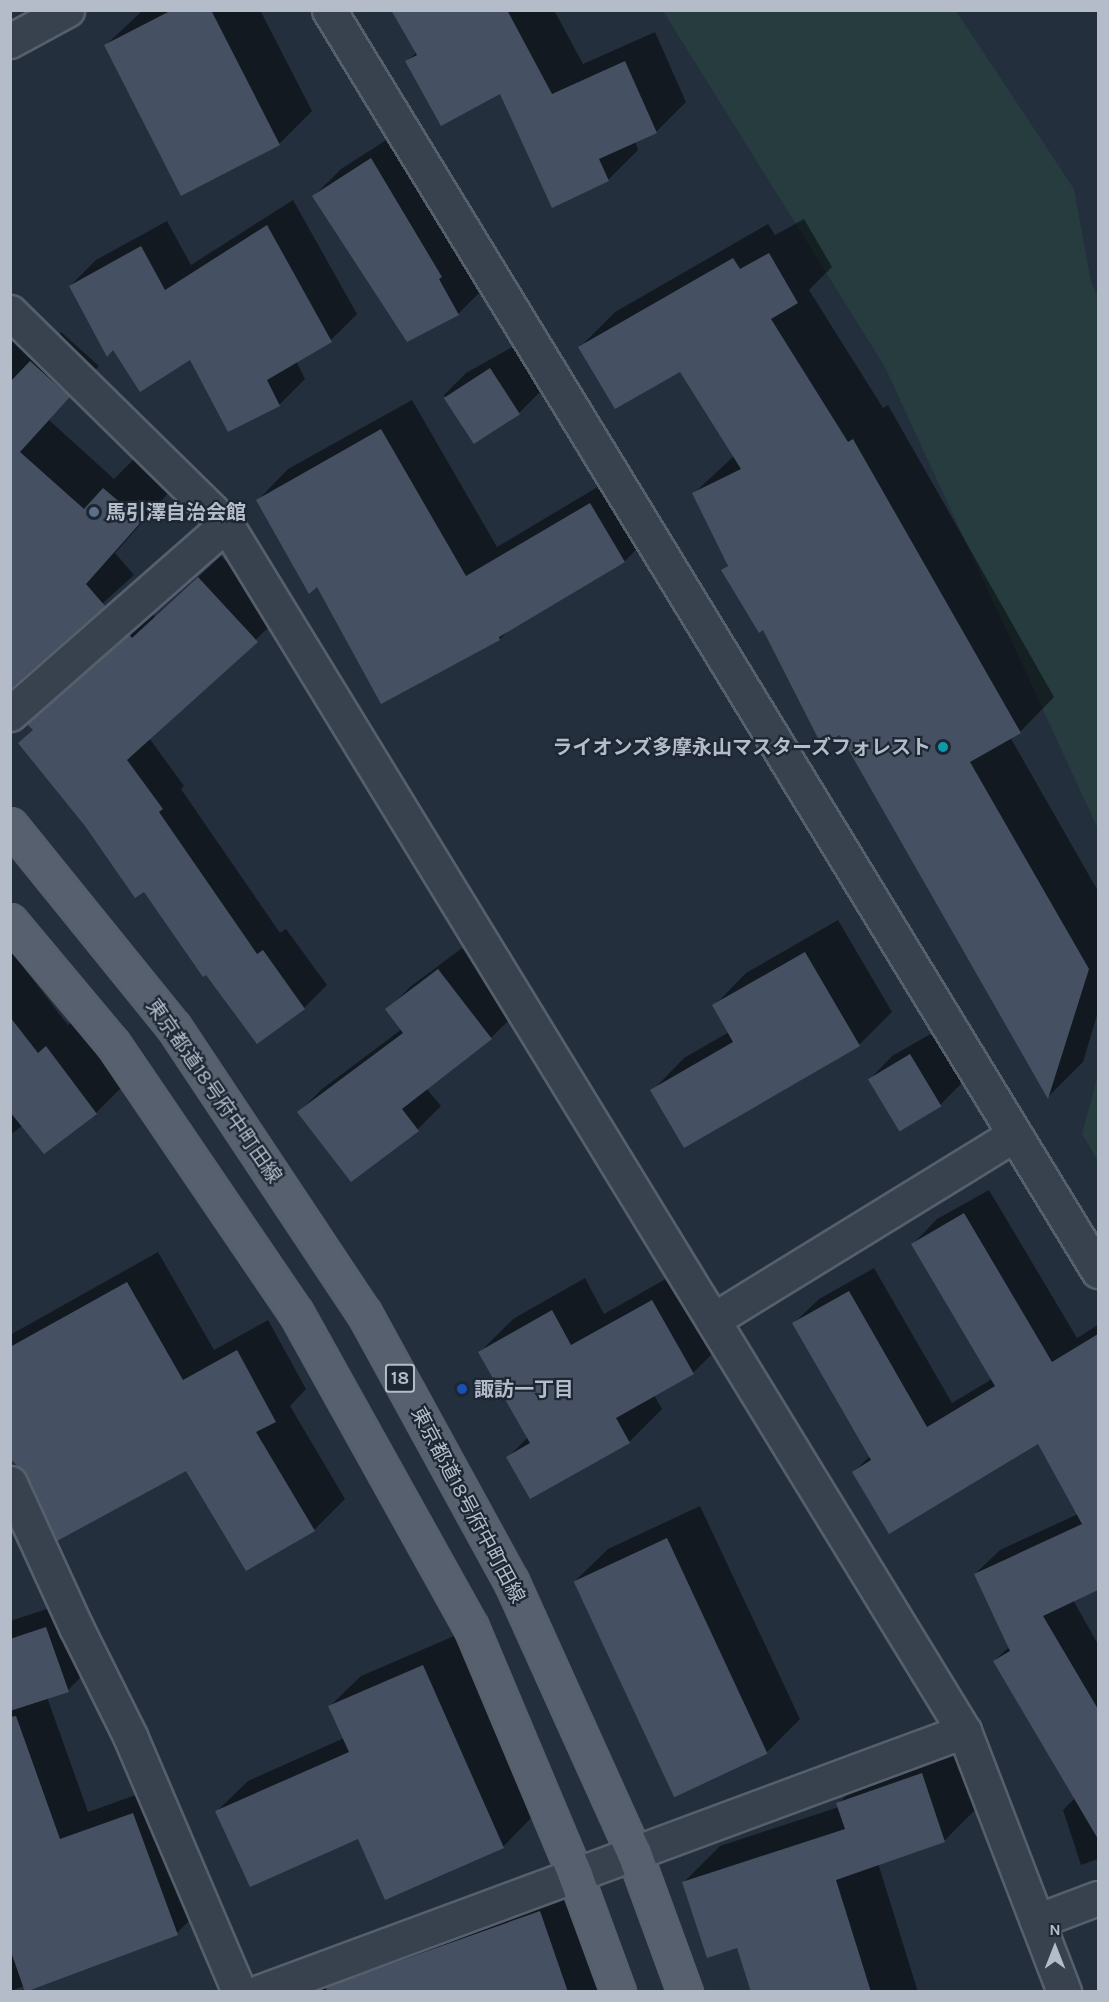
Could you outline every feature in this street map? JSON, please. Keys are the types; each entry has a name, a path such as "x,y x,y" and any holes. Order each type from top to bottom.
{"main road":[{"name":"東京都道18号府中町田線","path":"10,825 173,1026 364,1312 511,1581 634,1853 685,1992"},
{"path":"10,921 113,1044 296,1313 471,1627 575,1875 618,1992"}],"street":[{"path":"10,41 67,10"},
{"path":"329,10 1098,1271"},
{"path":"10,312 226,525 964,1731 1064,1992"},
{"path":"10,714 226,525"},
{"path":"712,1320 1014,1135"},
{"path":"10,1483 76,1627 130,1736 238,1992"},
{"path":"259,1992 964,1731"},
{"path":"1037,1921 1098,1898"}],"green space":[{"path":"663,11 956,11 1074,189 1091,282 1098,297 1098,829 885,367"},
{"path":"1098,1075 1098,1161 1082,1134"}],"building":[{"path":"172,10 211,10 280,145 181,196 104,45"},
{"path":"391,10 507,10 552,94 625,61 657,133 599,159 609,181 552,208 500,94 441,126 405,61 417,55"},
{"path":"371,158 442,277 439,279 459,315 407,342 312,196"},
{"path":"267,225 332,342 267,380 280,406 228,432 190,360 140,392 113,350 107,357 69,286 141,246 165,290"},
{"path":"769,253 798,303 771,319 848,442 853,439 1021,733 970,762 1089,969 1048,1099 840,735 821,744 763,630 759,633 721,570 728,566 692,493 741,469 680,372 615,409 578,347 733,258 740,269"},
{"path":"30,361 70,397 20,452 84,509 103,488 142,521 86,584 105,606 10,689 10,382"},
{"path":"490,368 520,414 474,444 444,398"},
{"path":"381,429 466,576 590,503 625,562 499,637 500,640 381,704 317,587 309,594 256,500"},
{"path":"198,577 258,642 127,760 163,809 159,812 257,954 263,950 305,1009 257,1044 206,975 203,977 144,892 135,898 85,826 18,743 33,730 27,724 129,634 132,638"},
{"path":"805,952 860,1046 684,1148 650,1090 733,1042 712,1005"},
{"path":"438,969 492,1039 402,1109 419,1131 351,1182 297,1112 403,1033 385,1009"},
{"path":"10,1017 38,1053 46,1046 97,1114 44,1154 10,1112"},
{"path":"910,1054 941,1106 899,1132 868,1079"},
{"path":"964,1213 1052,1362 1098,1334 1098,1590 1043,1616 1098,1709 1098,1839 993,1661 1010,1651 974,1574 1082,1524 1038,1444 889,1534 852,1472 871,1460 792,1323 849,1291 927,1427 995,1386 911,1244"},
{"path":"127,1282 183,1380 237,1350 276,1422 256,1432 315,1531 246,1571 186,1471 57,1541 27,1475 10,1459 10,1347"},
{"path":"652,1300 694,1374 616,1418 630,1443 530,1499 506,1457 530,1443 478,1352 552,1310 571,1345"},
{"path":"667,1538 768,1754 674,1797 574,1582"},
{"path":"46,1627 69,1692 10,1711 10,1639"},
{"path":"423,1665 504,1848 385,1900 358,1839 250,1887 215,1811 349,1752 328,1706"},
{"path":"16,1716 60,1839 133,1813 178,1935 25,1992 10,1949 10,1717"},
{"path":"922,1773 945,1842 836,1880 871,1992 751,1992 737,1948 707,1958 682,1882 845,1829 836,1803"},
{"path":"540,1911 568,1992 327,1992 326,1987"}],"place":[{"name":"馬引澤自治会館","path":"94,512"},
{"name":"ライオンズ多摩永山マスターズフォレスト","path":"943,747"},
{"name":"諏訪一丁目","path":"462,1389"}]}
